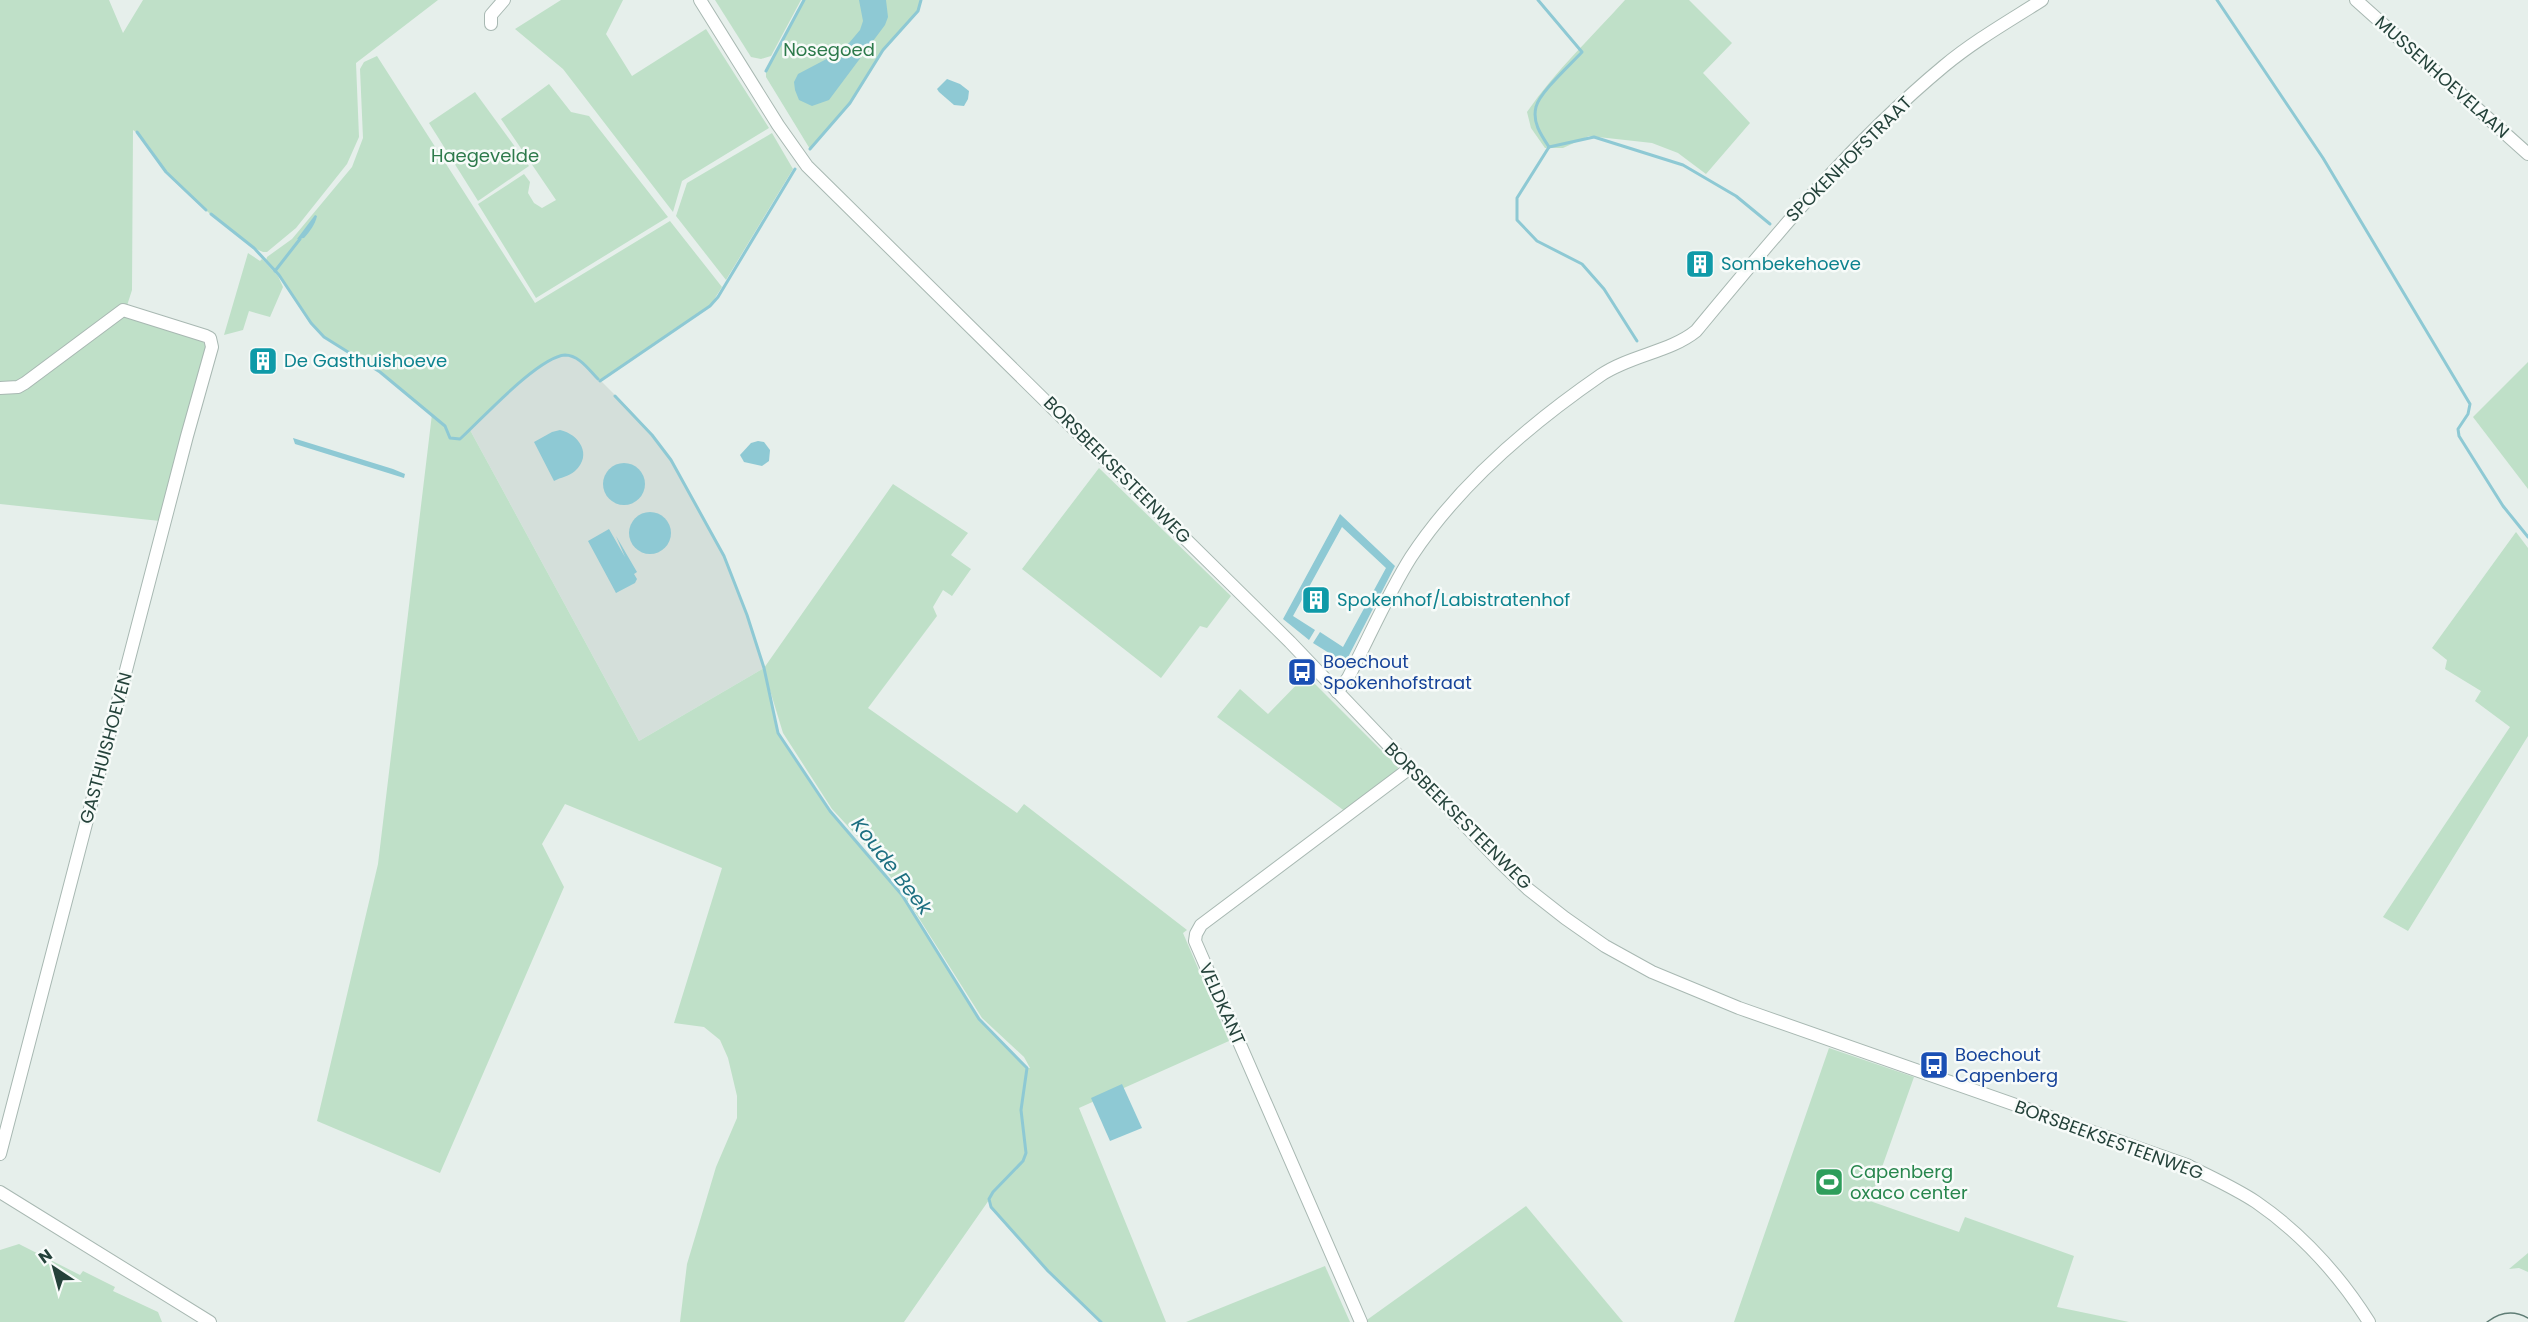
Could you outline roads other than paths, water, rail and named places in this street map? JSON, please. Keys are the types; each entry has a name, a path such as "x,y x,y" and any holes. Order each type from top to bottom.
{"street":[{"path":"491,24 490,15 504,0"},
{"name":"BORSBEEKSESTEENWEG","path":"700,0 778,125 807,166 1241,593 1528,889 1605,946 1652,972 1740,1008 2187,1165 2254,1201 2289,1229 2348,1290 2369,1322"},
{"name":"SPOKENHOFSTRAAT","path":"1337,692 1348,678 1402,572 1434,524 1459,495 1541,421 1603,374 1626,360 1687,338 1696,332 1794,212 1880,124 1966,48 2042,0"},
{"name":"MUSSENHOEVELAAN","path":"2356,0 2528,154"},
{"name":"GASTHUISHOEVEN","path":"0,388 18,387 25,383 123,310 206,336 212,343 0,1154"},
{"name":"VELDKANT","path":"1361,1322 1195,941 1201,925 1410,768"},
{"path":"0,1192 210,1322"}],"water":[{"path":"859,0 886,0 888,17 885,25 829,100 812,106 799,100 794,82 798,74 836,54 860,30 863,21"},
{"path":"947,79 960,84 969,91 964,106 954,105 937,89"},
{"path":"315,215 317,216 314,225 304,238 297,239"},
{"path":"560,430 567,432 578,441 583,458 580,465 570,475 554,481 534,442"},
{"path":"293,438 393,469 405,474 404,478 295,444"},
{"path":"764,442 770,450 769,461 762,466 744,462 740,455 751,443"},
{"path":"624,463 639,469 645,484 639,499 624,505 609,499 603,484 609,469"},
{"path":"650,512 665,518 671,533 665,548 650,554 635,548 629,533 635,518"},
{"path":"1340,514 1395,566 1345,663 1313,643 1320,632 1343,647 1386,568 1342,527 1293,616 1315,630 1309,640 1283,619"},
{"path":"609,529 625,557 616,536 637,572 634,574 637,579 635,583 616,593 588,541"},
{"path":"1122,1084 1142,1128 1110,1141 1091,1098"}],"waterway":[{"path":"766,71 804,0"},
{"path":"810,149 850,103 883,50 918,11 921,0"},
{"path":"1538,0 1582,52 1538,101 1535,113 1536,123 1549,147"},
{"path":"2217,0 2323,158 2470,404 2468,414 2458,429 2459,436 2503,506 2528,537"},
{"name":"Koude Beek","path":"137,132 166,172 206,210"},
{"path":"1549,147 1594,137 1683,165 1736,196 1770,224"},
{"path":"1549,147 1517,198 1517,220 1537,241 1582,264 1604,289 1637,341"},
{"path":"600,381 710,306 718,297 795,169"},
{"name":"Koude Beek","path":"211,214 254,248 279,275 311,323 324,337 380,372 445,426 450,438 460,439 525,377 554,358 565,355 575,357 598,379"},
{"path":"275,271 300,239"},
{"name":"Koude Beek","path":"615,396 652,435 671,460 724,556 747,615 764,668 778,733 830,811 902,895 979,1019 1027,1068 1021,1110 1026,1153 1023,1161 993,1192 989,1199 991,1207 1048,1271 1101,1322"}],"tram line":[{"path":"2487,1322 2507,1313 2528,1318"}],"place":[{"name":"Sombekehoeve","path":"1700,264"},
{"name":"De Gasthuishoeve","path":"263,361"},
{"name":"Spokenhof/Labistratenhof","path":"1316,600"},
{"name":"Boechout Spokenhofstraat","path":"1302,672"},
{"name":"Boechout Capenberg","path":"1934,1065"},
{"name":"Capenberg oxaco center","path":"1829,1182"}],"park label":[{"name":"Nosegoed","path":"829,50"},
{"name":"Haegevelde","path":"485,156"}]}
